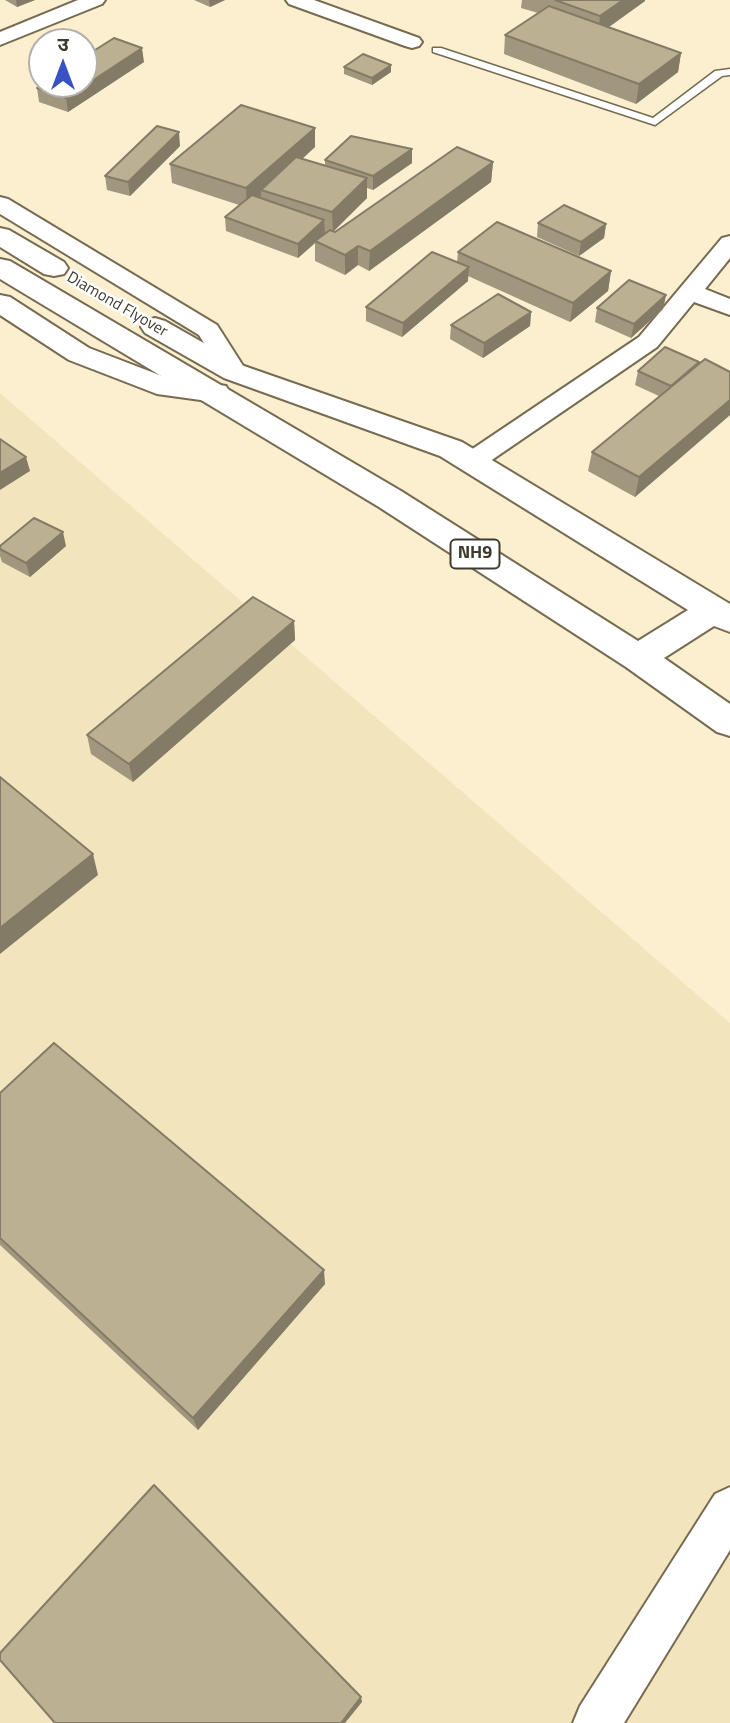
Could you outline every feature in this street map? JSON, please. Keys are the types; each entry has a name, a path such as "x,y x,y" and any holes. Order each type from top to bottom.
{"main road":[{"name":"Diamond Flyover","path":"0,236 86,286 126,326"},
{"name":"Diamond Flyover","path":"0,267 126,326 225,383"},
{"path":"0,303 79,354 157,385 225,383"},
{"name":"NH9","path":"225,383 451,449 724,609"},
{"name":"NH9","path":"225,383 390,499 638,658 730,722"},
{"path":"638,658 724,609"}],"street":[{"path":"0,39 95,0"},
{"path":"296,0 412,42"},
{"path":"0,204 208,330 225,383"},
{"path":"471,462 648,342 730,243"},
{"path":"690,291 730,308"},
{"path":"597,1723 730,1509"}],"lane":[{"path":"437,50 656,122 719,73 730,72"}],"shaded area":[{"path":"0,393 730,1023 730,1723 0,1723"}],"building":[{"path":"555,0 623,0 600,16"},
{"path":"549,6 681,53 639,84 505,35"},
{"path":"114,38 142,48 98,77 98,48"},
{"path":"363,54 391,65 372,78 344,67"},
{"path":"241,105 315,128 246,188 170,164"},
{"path":"157,126 179,132 128,182 105,176"},
{"path":"351,136 412,149 373,176 325,160"},
{"path":"457,147 493,162 370,251 358,246 345,255 315,241 330,230 335,232"},
{"path":"296,157 367,178 332,212 261,190"},
{"path":"252,195 324,220 298,244 225,217"},
{"path":"564,205 606,224 581,242 538,223"},
{"path":"497,222 611,271 573,303 458,252"},
{"path":"432,252 469,267 403,323 366,307"},
{"path":"629,280 666,295 634,324 597,308"},
{"path":"498,294 531,312 484,343 451,325"},
{"path":"665,347 699,362 671,386 638,371"},
{"path":"705,359 730,372 730,400 639,477 592,452"},
{"path":"0,439 26,457 0,473"},
{"path":"34,518 63,532 26,563 0,549 0,546"},
{"path":"253,597 294,621 129,764 87,735"},
{"path":"0,777 93,854 0,928"},
{"path":"54,1043 324,1270 193,1418 0,1238 0,1093"},
{"path":"154,1485 361,1697 341,1723 55,1723 0,1660 0,1653"}]}
